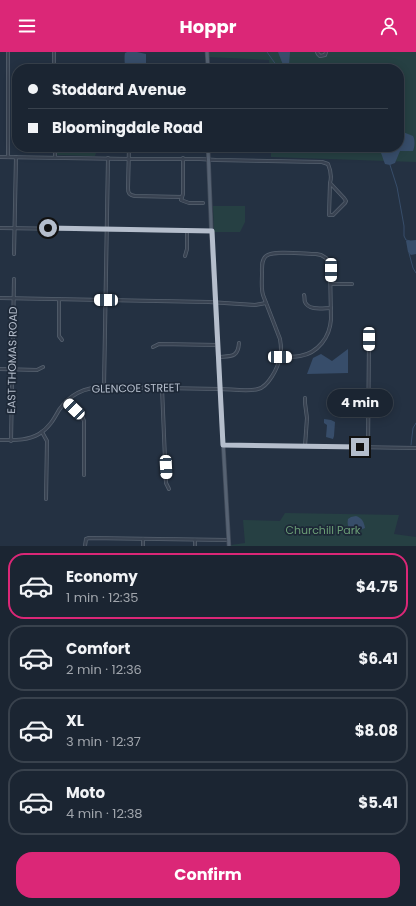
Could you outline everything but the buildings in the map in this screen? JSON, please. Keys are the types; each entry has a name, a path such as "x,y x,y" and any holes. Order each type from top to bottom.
{"main road":[{"path":"207,52 208,64"},
{"path":"208,152 229,546"}],"street":[{"path":"8,52 8,157"},
{"path":"54,52 54,64"},
{"path":"317,52 320,56 325,55 326,52"},
{"path":"55,152 55,157"},
{"path":"129,152 128,192 132,196 182,197"},
{"path":"0,157 129,159 183,158 322,162 328,164 332,174 330,183 329,215 333,215 346,201 330,183"},
{"path":"14,254 16,157"},
{"path":"104,387 108,158"},
{"path":"183,158 181,200 189,203 203,203"},
{"path":"0,228 212,231"},
{"path":"185,256 187,249 187,230"},
{"path":"275,253 319,254 326,258 330,264 331,270 330,330 320,346 311,353 296,357 280,357 280,339 266,304 262,292 262,264 265,258 275,253"},
{"name":"EAST THOMAS ROAD","path":"11,441 14,279"},
{"path":"331,284 352,284"},
{"path":"304,295 305,302 310,307 331,308"},
{"path":"0,298 216,302 243,305 266,304"},
{"path":"59,299 59,336 62,340"},
{"path":"368,448 369,339"},
{"path":"218,357 232,356 236,354 239,343"},
{"path":"153,346 159,344 218,345"},
{"name":"GLENCOE STREET","path":"0,440 11,441 27,439 35,436 52,423 66,401 73,395 94,387 259,389 265,386 280,357"},
{"path":"0,369 37,370 43,367"},
{"path":"162,388 166,483 169,490"},
{"path":"305,398 307,418 305,446"},
{"path":"66,401 82,416 84,421 84,475"},
{"path":"42,432 47,441 46,499"},
{"path":"223,445 416,448"},
{"path":"85,546 86,539 89,538 228,540"},
{"path":"142,546 143,539"},
{"path":"195,540 195,546"}],"green space":[{"path":"207,52 416,52 416,162 271,157 271,152 404,152 404,64 269,64 269,60 207,57"},
{"path":"56,153 96,153 95,156 58,155"},
{"path":"213,206 245,206 245,222 240,232 214,232"},
{"name":"Churchill Park","path":"285,513 399,515 394,534 416,537 416,546 231,546 245,543 243,520 280,521"}],"water":[{"path":"137,52 146,54 146,64 125,64 125,53"},
{"path":"278,52 290,52 289,64 283,64"},
{"path":"404,132 413,136 413,151 404,151"},
{"path":"400,152 395,163 390,165 385,164 381,153"},
{"path":"416,240 416,254 411,255 408,252 406,241"},
{"path":"348,349 348,373 307,374 313,358 321,354 332,361"},
{"path":"324,419 335,422 333,439 326,437 327,425 324,423"},
{"path":"356,516 362,520 365,528 355,532 350,530 348,519"}],"waterway":[{"path":"267,52 275,64"},
{"path":"390,165 397,187 404,226 404,236 406,240 410,241"},
{"path":"409,253 416,273"},
{"path":"411,445 413,428 416,423"}],"route":[{"path":"48,228 212,231 223,445 360,447"}]}
